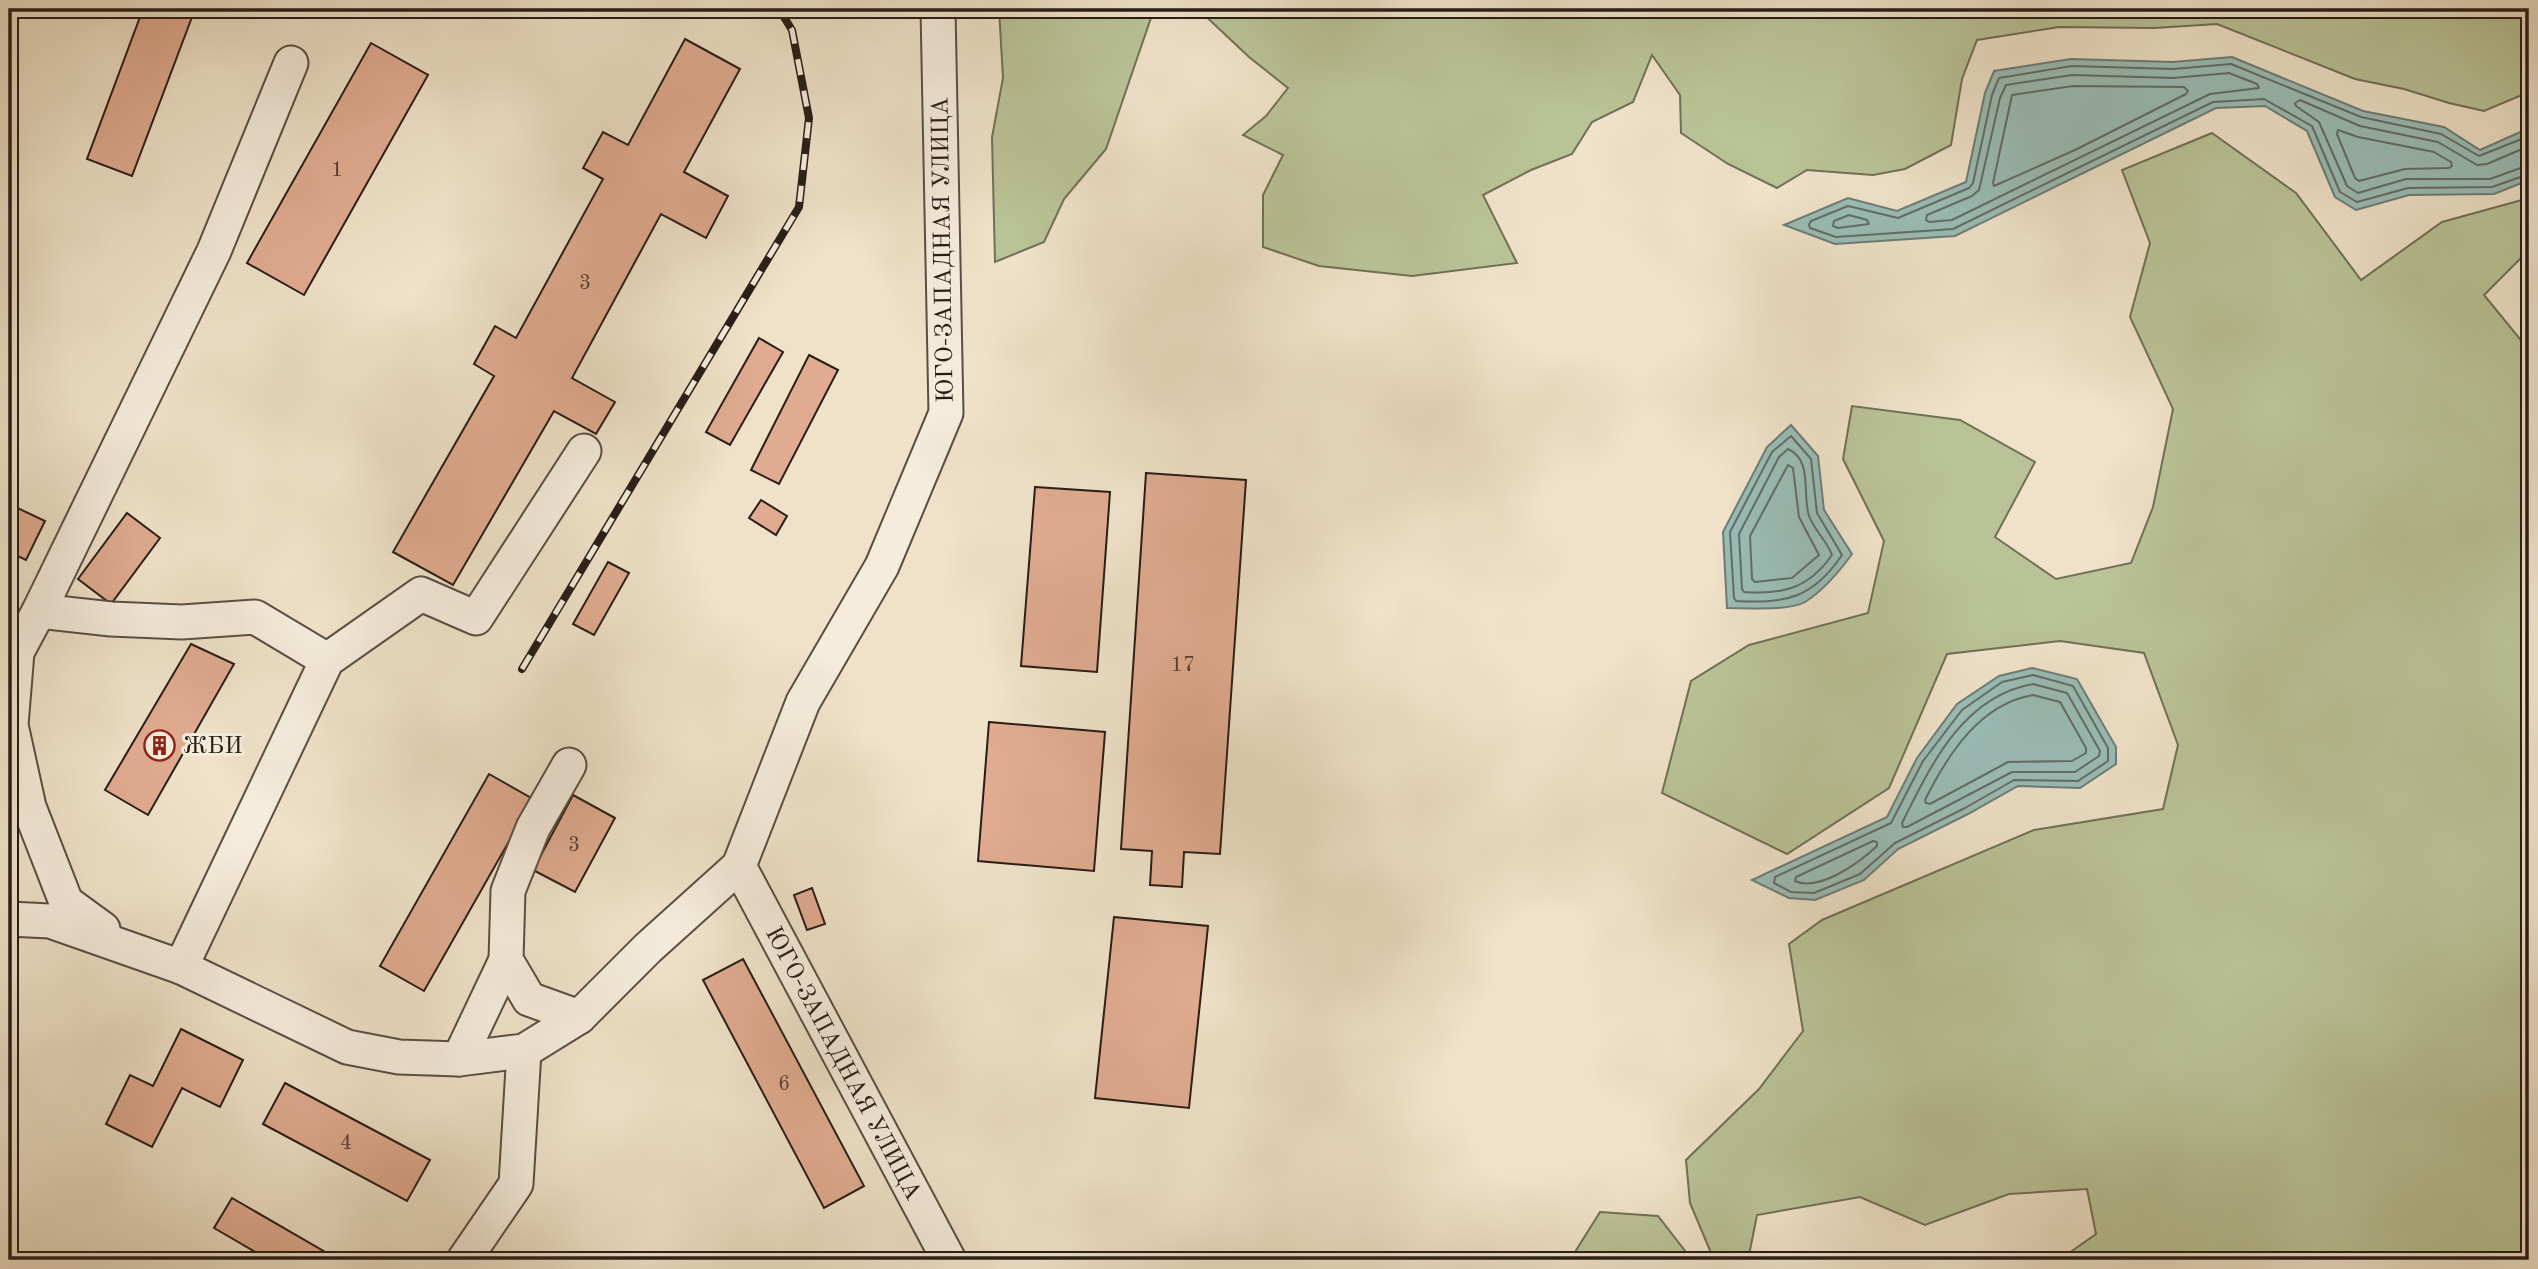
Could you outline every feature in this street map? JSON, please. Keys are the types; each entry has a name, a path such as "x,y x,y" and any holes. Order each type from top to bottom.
{"street":[{"name":"ЮГО-ЗАПАДНАЯ УЛИЦА","path":"9,919 58,912 124,945 181,967 347,1047 399,1057 459,1059 524,1051 579,1017 648,948 739,866 803,702 882,566 946,413 938,9"},
{"path":"58,912 29,807 11,725 17,652 214,251 290,63"},
{"path":"181,967 327,660 421,594 476,618 584,451"},
{"path":"39,611 111,619 182,622 255,617 327,660"},
{"path":"459,1059 506,960 508,891 533,828 569,765"},
{"name":"ЮГО-ЗАПАДНАЯ УЛИЦА","path":"739,866 949,1260"},
{"path":"506,960 529,999 579,1017"},
{"path":"464,1260 516,1184 524,1051"}],"green space":[{"path":"999,9 1154,9 1106,149 1064,199 1044,242 995,262 992,137 1003,78"},
{"path":"1198,9 2529,9 2529,92 2484,111 2355,79 2217,24 2154,28 2059,27 1977,40 1962,79 1951,145 1905,169 1873,175 1807,170 1777,188 1728,164 1681,133 1680,95 1652,55 1633,102 1592,122 1572,154 1531,170 1483,195 1517,263 1412,276 1319,266 1263,247 1263,195 1283,155 1243,135 1266,116 1288,88 1249,57"},
{"path":"2212,133 2296,193 2361,280 2442,222 2529,198 2529,250 2484,295 2529,350 2529,1260 2059,1260 2096,1234 2087,1189 2009,1194 1925,1225 1860,1197 1757,1215 1748,1260 1714,1260 1690,1203 1686,1160 1759,1089 1803,1031 1789,944 1822,920 2034,830 2163,809 2178,745 2144,653 2060,641 1947,654 1889,788 1787,854 1662,793 1691,681 1749,645 1868,613 1884,541 1843,459 1852,406 1960,420 2035,462 1995,537 2056,579 2131,563 2153,507 2173,409 2130,317 2150,243 2122,170"},
{"path":"1600,1212 1658,1216 1689,1256 1689,1260 1570,1260"}],"water":[{"path":"2232,57 2363,111 2444,127 2480,150 2529,128 2529,180 2494,194 2409,195 2356,210 2335,197 2307,131 2265,106 2216,108 1955,236 1835,244 1784,225 1848,198 1897,211 1966,182 1985,93 1994,71 2071,59 2173,62"},
{"path":"1791,425 1818,456 1824,510 1852,554 1831,580 1805,602 1779,608 1727,608 1723,532 1767,447"},
{"path":"2032,668 2077,679 2116,747 2116,764 2080,788 2018,786 1898,849 1864,880 1815,900 1789,898 1752,880 1887,817 1917,758 1957,704 1999,676"}],"building":[{"path":"143,9 195,9 132,176 87,159"},
{"path":"685,39 740,69 684,172 728,196 706,238 661,214 572,378 615,402 596,434 554,411 453,585 393,552 494,376 474,364 495,326 516,338 603,179 583,168 603,132 628,145"},
{"path":"371,43 428,75 304,295 247,263"},
{"path":"759,338 783,352 730,445 706,432"},
{"path":"809,355 838,370 779,484 751,470"},
{"path":"1146,473 1246,480 1220,854 1184,852 1182,887 1150,885 1152,851 1121,849"},
{"path":"1035,487 1110,492 1097,672 1021,666"},
{"path":"761,500 787,516 776,535 749,518"},
{"path":"9,504 45,521 26,560 9,552"},
{"path":"127,513 160,538 111,604 78,579"},
{"path":"608,562 629,573 594,635 573,624"},
{"name":"ЖБИ","path":"191,644 234,664 148,815 105,790"},
{"path":"989,722 1105,732 1094,871 978,861"},
{"path":"489,774 533,799 424,991 380,966"},
{"path":"573,795 615,818 575,892 533,870"},
{"path":"812,888 825,924 807,930 794,895"},
{"path":"1114,917 1208,926 1189,1108 1095,1098"},
{"path":"743,959 864,1186 824,1208 703,980"},
{"path":"181,1029 243,1060 220,1107 182,1088 152,1147 106,1124 130,1075 153,1086"},
{"path":"285,1083 430,1160 407,1201 263,1124"},
{"path":"232,1198 339,1260 269,1260 214,1228"}],"railway":[{"path":"522,669 799,207 809,118 792,30 779,9"}],"place":[{"name":"ЖБИ","path":"160,745"}]}
